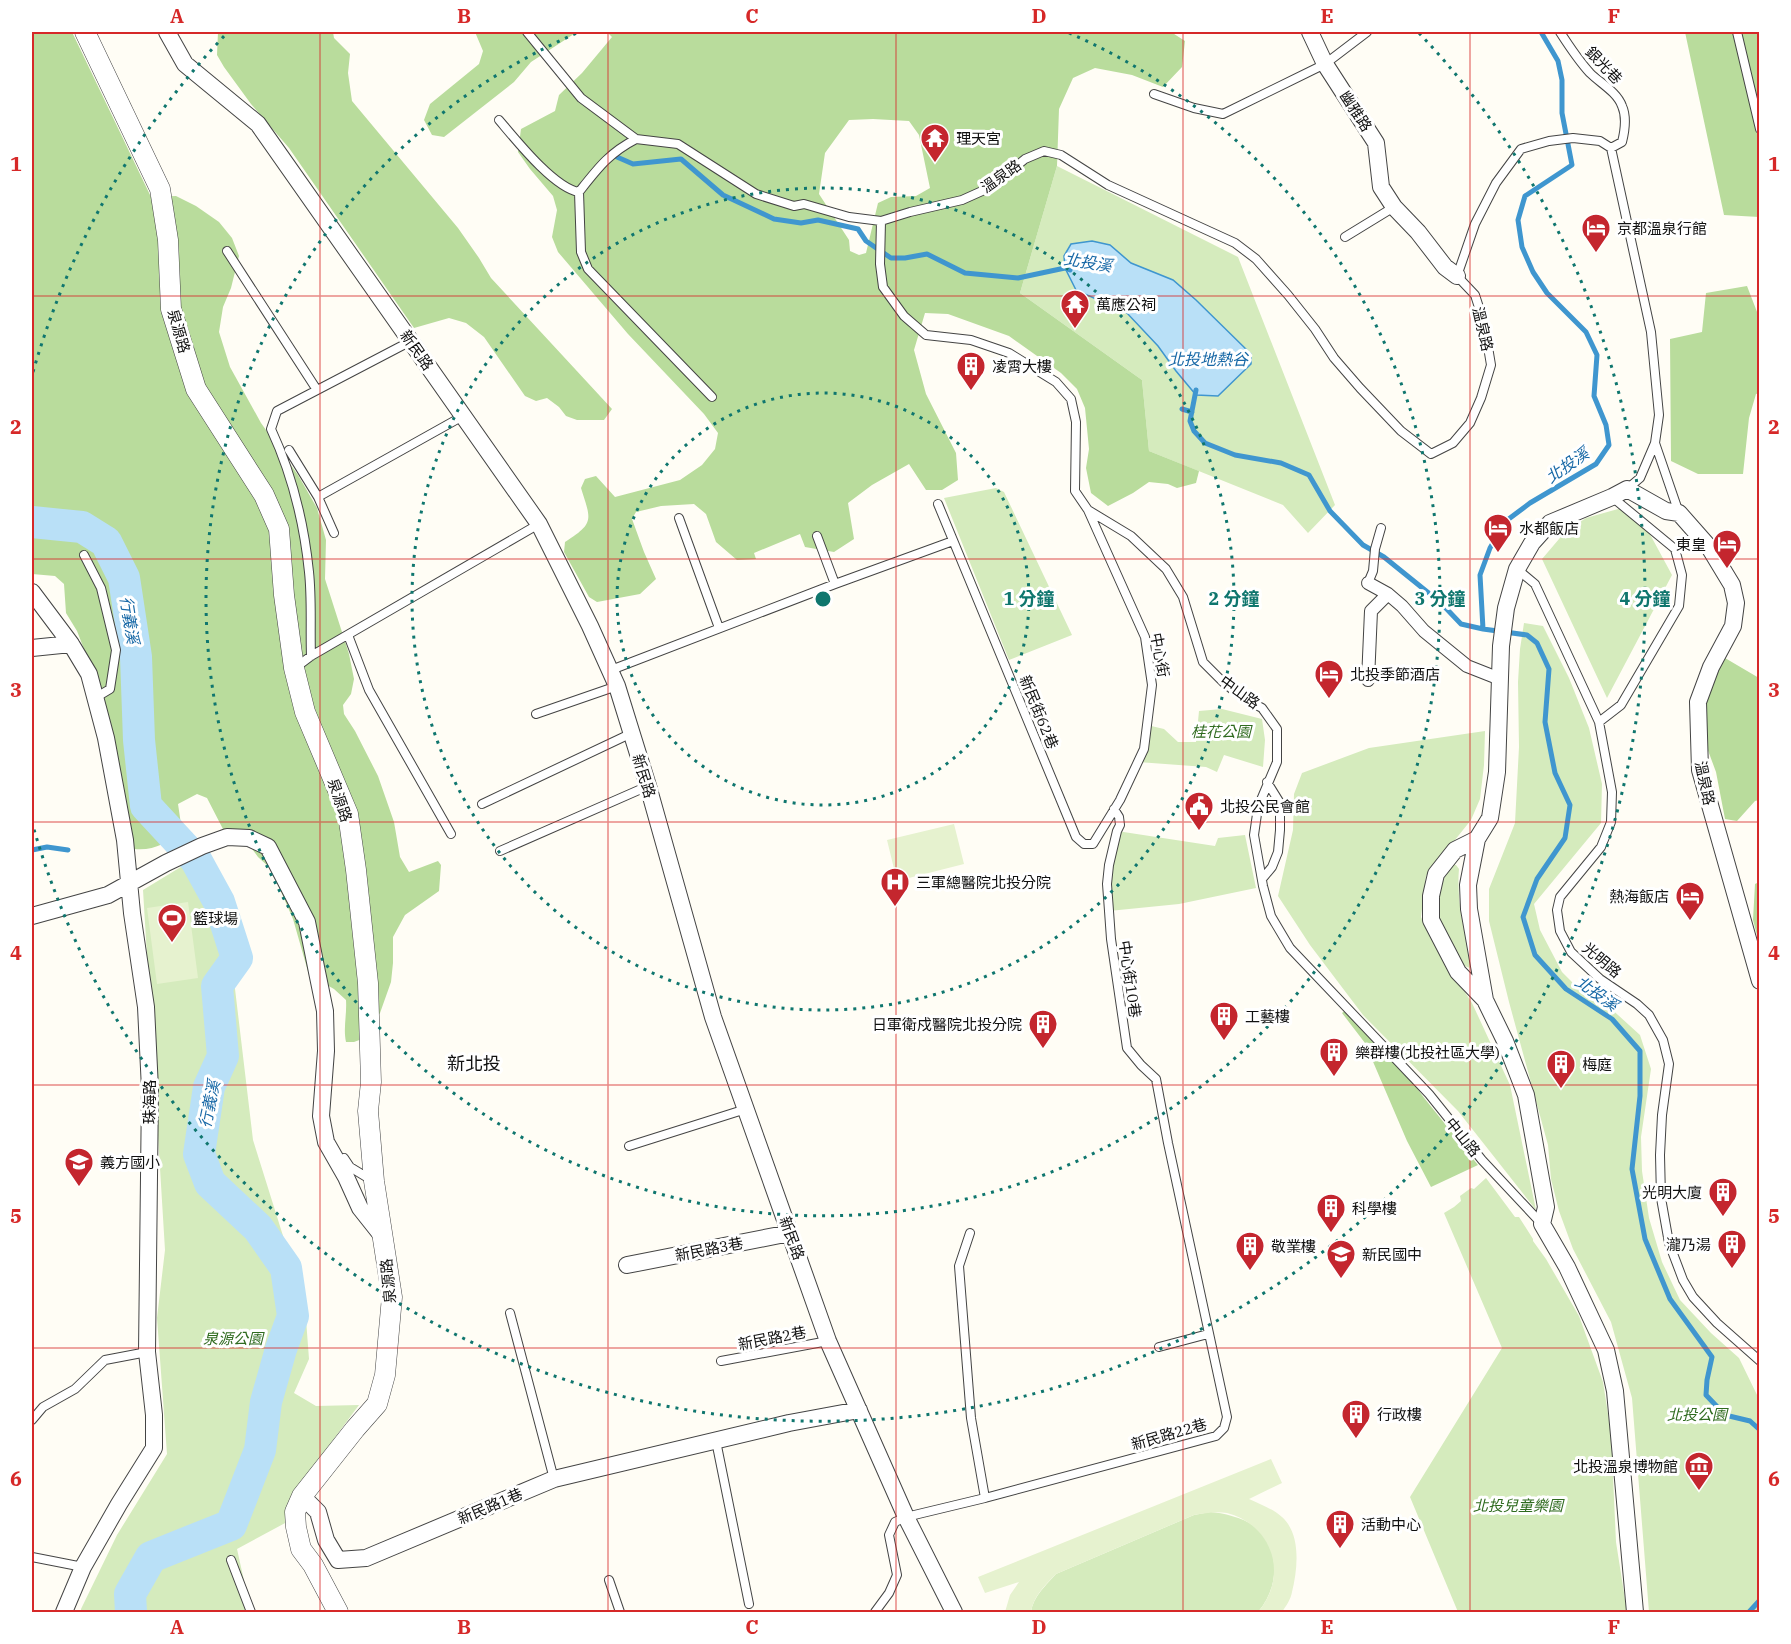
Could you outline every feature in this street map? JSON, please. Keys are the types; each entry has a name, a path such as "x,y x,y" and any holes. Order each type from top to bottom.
{"street":[{"name":"泉源路","path":"85,32 160,189 168,240 171,309 196,389 264,495 279,529 284,595 294,668 305,712 348,814 368,983 371,1082 368,1111 374,1181 392,1297 385,1375 377,1404 302,1496 295,1512 301,1549 313,1565 338,1612"},
{"name":"新民路","path":"167,32 185,64 258,124 539,524 614,678 648,786 713,1017 828,1341 906,1517 954,1612"},
{"name":"幽雅路","path":"1310,32 1325,64 1376,143 1381,187 1394,207 1418,232 1445,267 1457,276"},
{"path":"1542,1224 1546,1207 1526,1095 1505,1041 1485,1000 1469,909 1468,885 1477,839 1490,818 1497,772 1501,646 1506,608 1517,570 1532,543 1550,523 1612,498 1627,489"},
{"name":"溫泉路","path":"1627,489 1666,511 1679,513 1709,547 1732,585 1736,603 1733,626 1711,667 1698,702 1700,770 1760,981"},
{"path":"1368,583 1388,594 1424,631 1467,666 1500,679"},
{"name":"珠海路","path":"32,592 71,644 89,674 106,738 125,840 132,913 146,1007 150,1089 147,1352 154,1416 154,1448 83,1567 64,1612"},
{"path":"1368,680 1371,611 1388,594"},
{"path":"32,648 71,644"},
{"path":"32,916 108,895 166,863 227,837 249,838 268,847 307,922 325,1011 326,1051 321,1116 326,1143 346,1177 360,1208 383,1237"},
{"path":"1477,839 1455,850 1436,874 1431,896 1431,920 1458,972 1485,1000"},
{"name":"中山路","path":"1542,1224 1567,1267 1606,1350 1616,1391 1635,1612"},
{"name":"新民路3巷","path":"627,1265 790,1233"},
{"name":"新民路1巷","path":"302,1496 318,1512 326,1540 338,1560 366,1558 554,1479 789,1423 859,1410"}],"lane":[{"name":"溫泉路","path":"527,32 581,98 636,139 678,144 756,194 794,206 804,204 849,217 881,221 962,200 991,188 1025,159 1044,151 1061,155 1108,185 1235,243 1256,259 1288,295 1334,358 1360,388 1401,431 1431,454 1453,443 1470,423 1481,398 1491,365 1484,323 1475,295 1457,276"},
{"path":"1154,94 1194,108 1223,114 1325,64 1368,32"},
{"name":"銀光巷","path":"1560,32 1575,56 1622,105 1626,125 1622,142 1611,147"},
{"path":"1737,32 1760,129"},
{"path":"499,120 546,173 572,191 579,192"},
{"path":"1457,276 1475,224 1496,183 1521,149 1549,141 1573,138 1600,141 1611,147 1652,332 1659,416 1654,442 1640,478 1627,489"},
{"path":"636,139 606,158 579,192 581,252 588,269 712,397"},
{"path":"1345,237 1394,207"},
{"path":"881,221 880,264 883,287 904,316 926,335 971,340 1009,353 1056,382 1071,399 1076,422 1075,491 1088,510"},
{"path":"227,251 317,390"},
{"path":"311,656 309,574 305,540 295,492 271,429 277,411 411,341"},
{"path":"318,497 463,416"},
{"path":"1654,442 1679,513"},
{"path":"289,450 318,497 334,533"},
{"path":"1599,722 1621,705 1679,606 1682,574 1675,549 1612,498"},
{"path":"536,714 719,628 953,541 938,504"},
{"name":"中山路","path":"1088,510 1131,536 1166,569 1184,597 1203,662 1243,698 1262,708 1277,729 1277,762 1258,807 1254,836 1271,916 1290,948 1429,1094 1482,1160 1542,1224"},
{"name":"中心街","path":"1088,510 1145,637 1152,686 1144,748 1114,809"},
{"path":"679,518 719,628"},
{"path":"294,668 539,524"},
{"path":"1368,583 1373,571 1375,549 1381,528"},
{"path":"817,536 835,584"},
{"name":"新民街62巷","path":"953,541 1076,837 1084,844 1093,844 1114,809"},
{"path":"84,555 101,588 116,650 110,689 94,698"},
{"name":"光明路","path":"1517,570 1535,584 1599,722 1612,792 1611,822 1601,847 1560,897 1557,910 1560,932 1571,952 1600,979 1649,1015 1663,1040 1669,1064 1662,1115 1661,1198 1670,1243 1683,1280 1693,1297 1717,1323 1760,1361"},
{"path":"348,635 369,690 451,834"},
{"path":"482,804 632,733"},
{"path":"1262,879 1272,867 1278,852 1280,830 1280,803 1267,782"},
{"path":"500,851 648,786"},
{"name":"中心街10巷","path":"1114,809 1119,817 1120,825 1109,864 1107,884 1111,939 1127,1048 1156,1079 1168,1143"},
{"path":"628,1146 746,1109"},
{"path":"323,1125 350,1167 374,1181"},
{"name":"新民路22巷","path":"906,1517 1216,1436 1224,1428 1227,1417 1168,1143"},
{"path":"970,1233 959,1266 971,1418 985,1498"},
{"path":"510,1313 554,1479"},
{"path":"1159,1347 1208,1334"},
{"name":"新民路2巷","path":"721,1361 828,1341"},
{"path":"32,1420 43,1407 75,1389 105,1360 147,1352"},
{"path":"716,1441 749,1604"},
{"path":"875,1612 889,1593 897,1575 889,1535 895,1522 906,1517"},
{"path":"32,1557 83,1567"},
{"path":"231,1560 251,1612"},
{"path":"609,1580 620,1612"}],"green space":[{"path":"32,32 72,32 151,197 176,196 196,206 219,222 232,238 239,256 231,288 223,307 219,332 230,367 261,423 298,475 317,508 326,540 325,579 349,654 354,679 351,694 343,705 344,714 378,776 394,822 400,857 409,872 438,861 441,865 439,891 405,915 393,937 391,982 380,1013 362,1039 354,1042 346,1042 346,1000 334,989 309,975 293,919 271,869 258,857 241,834 224,831 207,798 197,794 178,804 182,831 171,839 154,847 134,849 130,843 93,672 77,631 66,613 64,584 55,576 32,574"},
{"path":"218,32 333,32 334,38 350,54 348,73 352,101 458,228 491,278 612,409 604,420 577,420 566,416 547,398 536,401 525,396 484,337 466,323 449,318 414,328 289,148 251,104 224,67 217,55"},
{"path":"475,32 577,32 531,62 514,82 444,137 432,135 424,120 430,104 479,64 483,51"},
{"path":"607,32 1171,32 1185,41 1182,67 1163,87 1132,75 1095,68 1073,78 1059,109 1057,166 1020,293 1142,380 1149,451 1199,471 1196,483 1177,488 1168,484 1149,482 1108,506 1091,493 1086,468 1089,449 1085,408 1077,389 1061,373 1009,336 948,314 925,313 914,350 926,394 956,453 958,480 942,490 926,490 909,464 872,485 848,503 854,539 834,552 805,547 800,534 754,553 756,559 737,560 716,542 706,514 694,504 661,506 636,512 632,519 656,579 640,594 597,602 589,597 564,552 565,542 582,530 588,520 587,507 581,488 585,479 596,476 615,497 680,480 702,465 715,449 718,433 704,414 628,334 558,252 552,237 557,210 553,196 518,152 521,129 555,111 559,95 582,73 612,37","holes":["849,120 909,121 919,135 930,188 916,196 891,197 878,203 866,253 859,255 850,251 849,240 819,194 825,153"]},
{"path":"1685,32 1759,32 1759,217 1724,215"},
{"path":"1057,166 1238,257 1335,505 1308,533 1283,505 1149,451 1142,380 1020,293"},
{"path":"1747,286 1759,317 1760,393 1756,394 1749,418 1743,474 1698,474 1671,461 1670,339 1702,332 1706,293"},
{"path":"996,488 1004,492 1072,635 1009,660 944,498"},
{"path":"1618,509 1634,510 1645,525 1672,575 1607,698 1542,559 1565,532 1586,518"},
{"name":"北投公園","path":"1524,623 1543,626 1569,678 1589,728 1602,784 1601,823 1534,904 1540,930 1562,972 1577,987 1607,1005 1640,1035 1651,1069 1641,1137 1642,1171 1649,1218 1662,1262 1680,1300 1711,1333 1739,1358 1759,1399 1759,1612 1649,1612 1632,1398 1611,1322 1573,1249 1559,1211 1551,1179 1548,1145 1489,921 1489,889 1515,823 1519,747 1518,682"},
{"path":"1725,658 1759,678 1759,800 1755,801 1737,821 1725,819 1716,772 1706,745 1706,696"},
{"name":"桂花公園","path":"1222,709 1262,719 1265,740 1263,767 1224,755 1217,772 1206,767 1138,762 1147,725 1164,729 1178,742 1196,742 1199,711"},
{"path":"1485,731 1480,799 1471,820 1426,876 1421,917 1439,952 1472,1003 1510,1085 1536,1210 1458,1111 1363,1015 1310,945 1278,896 1293,830 1294,794 1302,773 1369,748"},
{"path":"954,824 964,864 897,881 887,840"},
{"path":"1117,831 1215,846 1218,838 1245,835 1256,888 1179,904 1109,911 1107,884"},
{"name":"泉源公園","path":"202,854 239,939 233,972 253,1140 305,1306 309,1359 294,1393 316,1406 359,1405 290,1498 287,1522 237,1549 251,1612 81,1612 117,1535 167,1454 157,1318 165,1250 143,890"},
{"path":"1451,865 1456,865 1459,869 1460,905 1470,968 1462,965 1441,928 1437,916 1439,893"},
{"path":"1760,882 1759,943 1753,920 1755,884"},
{"name":"籃球場","path":"188,902 198,978 157,984 147,908"},
{"path":"1348,1008 1396,1060 1478,1165 1431,1187 1407,1141 1365,1043 1342,1013"},
{"name":"北投兒童樂園","path":"1486,1178 1515,1217 1519,1217 1579,1316 1603,1382 1611,1433 1616,1542 1627,1612 1458,1612 1410,1497 1502,1348 1444,1213 1461,1201 1460,1196 1471,1188 1474,1189"},
{"path":"1271,1459 1282,1483 1249,1499 1282,1517 1288,1524 1295,1542 1296,1573 1291,1597 1282,1612 1258,1612 1273,1583 1274,1568 1265,1540 1256,1528 1243,1519 1223,1512 1194,1515 1056,1574 1037,1596 1031,1612 1005,1612 1010,1595 1019,1582 985,1593 978,1577"},
{"path":"1210,1512 1229,1515 1254,1526 1266,1539 1271,1549 1274,1560 1273,1582 1265,1603 1258,1612 1031,1612 1037,1596 1056,1574 1194,1515"}],"water":[{"name":"北投地熱谷","path":"1092,241 1110,245 1131,263 1173,280 1251,354 1251,364 1218,396 1196,395 1158,346 1127,313 1076,290 1065,268 1064,256 1071,244"}],"waterway":[{"name":"北投溪","path":"1483,629 1480,575 1490,548 1506,521 1530,503 1596,464 1609,445 1606,425 1594,396 1597,355 1586,332 1547,293 1533,272 1522,247 1518,220 1525,196 1572,165 1562,113 1562,80 1558,61 1541,32"},
{"name":"北投溪","path":"617,157 633,164 681,159 723,195 774,219 801,223 818,220 858,229 866,241 891,258 927,254 965,273 1018,278 1065,268 1070,270"},
{"name":"北投溪","path":"1196,390 1190,421 1194,431 1205,443 1235,455 1281,463 1309,475 1330,511 1363,545 1384,557 1441,603 1461,624 1527,635 1537,643 1549,669 1545,722 1555,773 1570,805 1565,838 1537,879 1523,917 1535,955 1566,989 1612,1019 1640,1051 1640,1096 1632,1169 1645,1239 1670,1299 1712,1357 1706,1395 1725,1415 1750,1421 1760,1430"},
{"path":"1182,409 1192,412"},
{"name":"行義溪","path":"32,522 82,527 106,542 124,578 136,657 139,740 146,806 196,860 219,902 237,958 217,986 223,1056 209,1087 199,1154 210,1183 258,1228 286,1268 293,1316 266,1402 260,1450 231,1525 151,1557 130,1594 131,1612"},
{"path":"32,850 47,847 68,850"},
{"path":"185,863 196,860"},
{"name":"北投溪","path":"1749,1612 1760,1600"}],"place":[{"name":"理天宮","path":"935,164"},
{"name":"京都溫泉行館","path":"1596,254"},
{"name":"萬應公祠","path":"1075,330"},
{"name":"凌霄大樓","path":"971,392"},
{"name":"水都飯店","path":"1498,554"},
{"name":"東皇","path":"1727,570"},
{"name":"北投季節酒店","path":"1329,700"},
{"name":"北投公民會館","path":"1199,832"},
{"name":"三軍總醫院北投分院","path":"895,908"},
{"name":"熱海飯店","path":"1690,922"},
{"name":"籃球場","path":"172,944"},
{"name":"工藝樓","path":"1224,1042"},
{"name":"日軍衛戍醫院北投分院","path":"1043,1050"},
{"name":"樂群樓(北投社區大學)","path":"1334,1078"},
{"name":"梅庭","path":"1561,1090"},
{"name":"義方國小","path":"79,1188"},
{"name":"光明大廈","path":"1723,1218"},
{"name":"科學樓","path":"1331,1234"},
{"name":"瀧乃湯","path":"1732,1270"},
{"name":"敬業樓","path":"1250,1272"},
{"name":"新民國中","path":"1341,1280"},
{"name":"行政樓","path":"1356,1440"},
{"name":"北投溫泉博物館","path":"1699,1492"},
{"name":"活動中心","path":"1340,1550"}],"district":[{"name":"新北投","path":"474,1063"}]}
